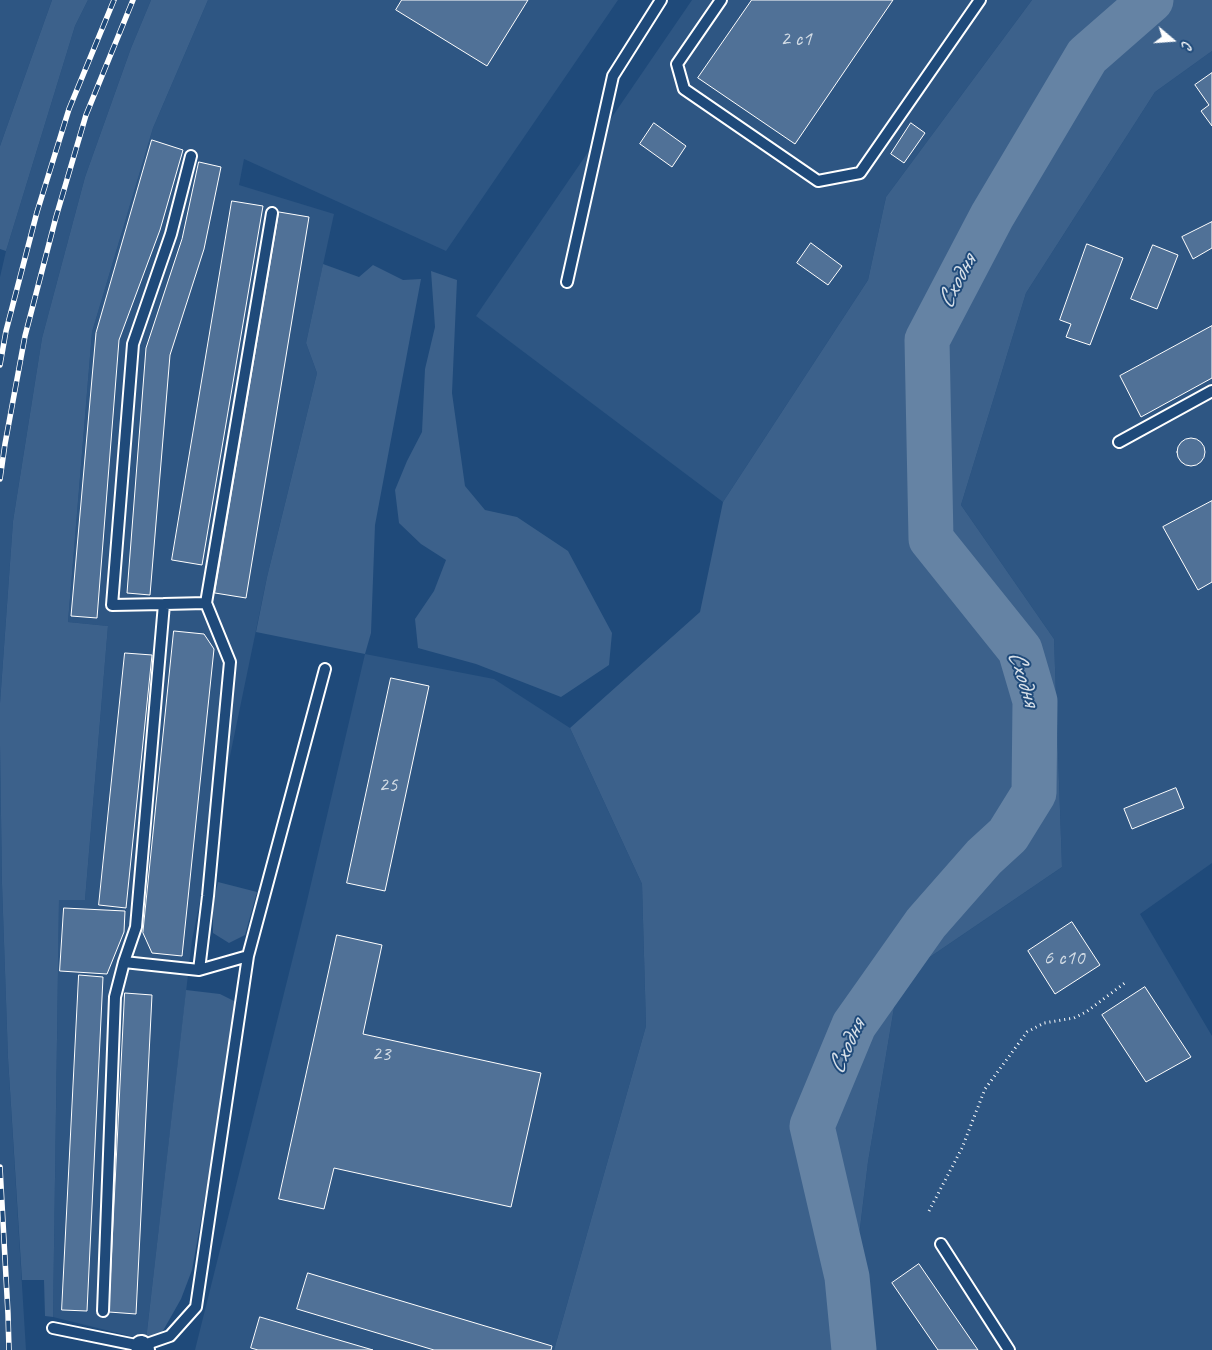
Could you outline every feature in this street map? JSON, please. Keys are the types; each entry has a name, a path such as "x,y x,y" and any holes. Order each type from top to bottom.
{"lane":[{"path":"567,282 613,76 661,0"},
{"path":"721,0 677,64 684,89 818,181 860,174 980,0"},
{"path":"191,156 171,234 133,344 112,605 206,603"},
{"path":"199,970 208,896 230,662 206,603 272,214"},
{"path":"1119,442 1212,391"},
{"path":"103,1311 116,997 124,962 136,927 164,604"},
{"path":"53,1328 143,1348 170,1336 196,1307 248,956 325,669"},
{"path":"124,962 199,970 248,956"},
{"path":"941,1244 1009,1350"}],"path":[{"path":"930,1211 962,1148 985,1088 1027,1032 1044,1023 1074,1018 1086,1012 1126,982"}],"shaded area":[{"path":"0,0 52,0 0,146"},
{"path":"52,0 88,0 75,26 6,251 0,249 0,146"},
{"path":"88,0 151,0 131,48 85,177 42,338 13,521 0,703 0,277 6,251 75,26"},
{"path":"151,0 208,0 153,128 92,332 68,622 108,626 85,900 59,900 53,1317 45,1316 44,1280 22,1280 8,1058 2,884 0,703 13,521 42,338 85,177 131,48"},
{"path":"208,0 618,0 446,251 244,159 239,185 334,214 306,343 317,373 267,577 192,940 146,1340 53,1317 59,900 85,900 108,626 68,622 92,332 153,128"},
{"path":"692,0 1032,0 886,197 868,280 723,502 476,316"},
{"path":"1032,0 1212,0 1212,51 1155,92 1026,293 961,505 1054,639 1062,867 899,978 868,1162 846,1344 849,1350 554,1350 646,1026 642,884 570,728 700,612 723,502 868,280 886,197"},
{"path":"1212,51 1212,863 1140,914 1212,1036 1212,1350 849,1350 846,1345 868,1162 899,978 1062,867 1054,639 961,505 1026,293 1155,92"},
{"path":"323,264 359,277 373,265 403,280 421,279 375,525 371,633 365,654 256,632 267,577 317,373 306,343"},
{"path":"431,271 457,280 452,393 465,486 485,510 517,517 568,551 612,633 609,665 561,697 476,664 418,648 415,619 434,591 446,560 421,544 399,523 395,490 422,432 425,369 435,327"},
{"path":"365,654 494,679 570,728 642,884 646,1026 554,1350 195,1350 306,905"},
{"path":"0,746 2,884 8,1058 26,1350 0,1350"},
{"path":"218,882 257,892 245,935 229,943 213,933 213,905"},
{"path":"186,990 220,994 240,1004 192,1270 181,1299 160,1336 146,1340"}],"building":[{"path":"402,0 528,0 487,66 396,10"},
{"path":"752,0 893,0 795,144 698,78"},
{"path":"1212,73 1212,126 1201,111 1209,105 1195,85"},
{"path":"654,123 686,146 672,167 640,144"},
{"path":"911,123 925,133 904,163 891,154"},
{"path":"152,140 183,150 160,230 119,340 97,618 71,616 96,333"},
{"path":"199,162 221,167 204,249 170,355 150,595 127,593 146,348 182,239"},
{"path":"232,201 263,206 202,565 172,560"},
{"path":"279,212 309,217 246,598 215,593"},
{"path":"1212,222 1212,248 1193,259 1182,237"},
{"path":"811,243 842,266 828,285 797,263"},
{"path":"1087,244 1123,258 1090,345 1066,337 1071,324 1060,320"},
{"path":"1153,245 1178,255 1157,309 1131,299"},
{"path":"1212,326 1212,378 1141,417 1120,376"},
{"path":"1191,438 1201,442 1205,452 1201,462 1191,466 1181,462 1177,452 1181,442"},
{"path":"1212,501 1212,582 1198,590 1163,527"},
{"path":"174,631 204,634 214,649 182,956 152,953 143,933"},
{"path":"125,653 152,655 126,908 99,905"},
{"path":"391,678 429,686 385,891 347,883"},
{"path":"1176,788 1184,808 1132,829 1124,809"},
{"path":"64,908 125,911 124,932 107,974 60,971"},
{"path":"1072,922 1100,965 1055,994 1028,951"},
{"path":"337,935 382,945 363,1034 541,1073 511,1207 334,1168 324,1209 279,1199"},
{"path":"79,975 103,977 87,1311 62,1310"},
{"path":"1145,987 1191,1057 1146,1082 1102,1015"},
{"path":"125,993 152,995 136,1314 109,1312"},
{"path":"919,1264 978,1350 938,1350 892,1283"},
{"path":"308,1273 552,1346 551,1350 434,1350 297,1309"},
{"path":"260,1317 373,1350 258,1350 251,1348"}],"waterway":[{"name":"Сходня","path":"854,1350 847,1277 812,1126 854,1025 926,923 984,857 1008,835 1034,793 1035,701 1020,650 931,539 927,340 992,216 1087,56 1151,0"}],"railway":[{"path":"0,365 6,331 37,212 69,109 114,0"},
{"path":"0,479 25,336 56,217 86,115 133,0"},
{"path":"0,1167 9,1350"}]}
